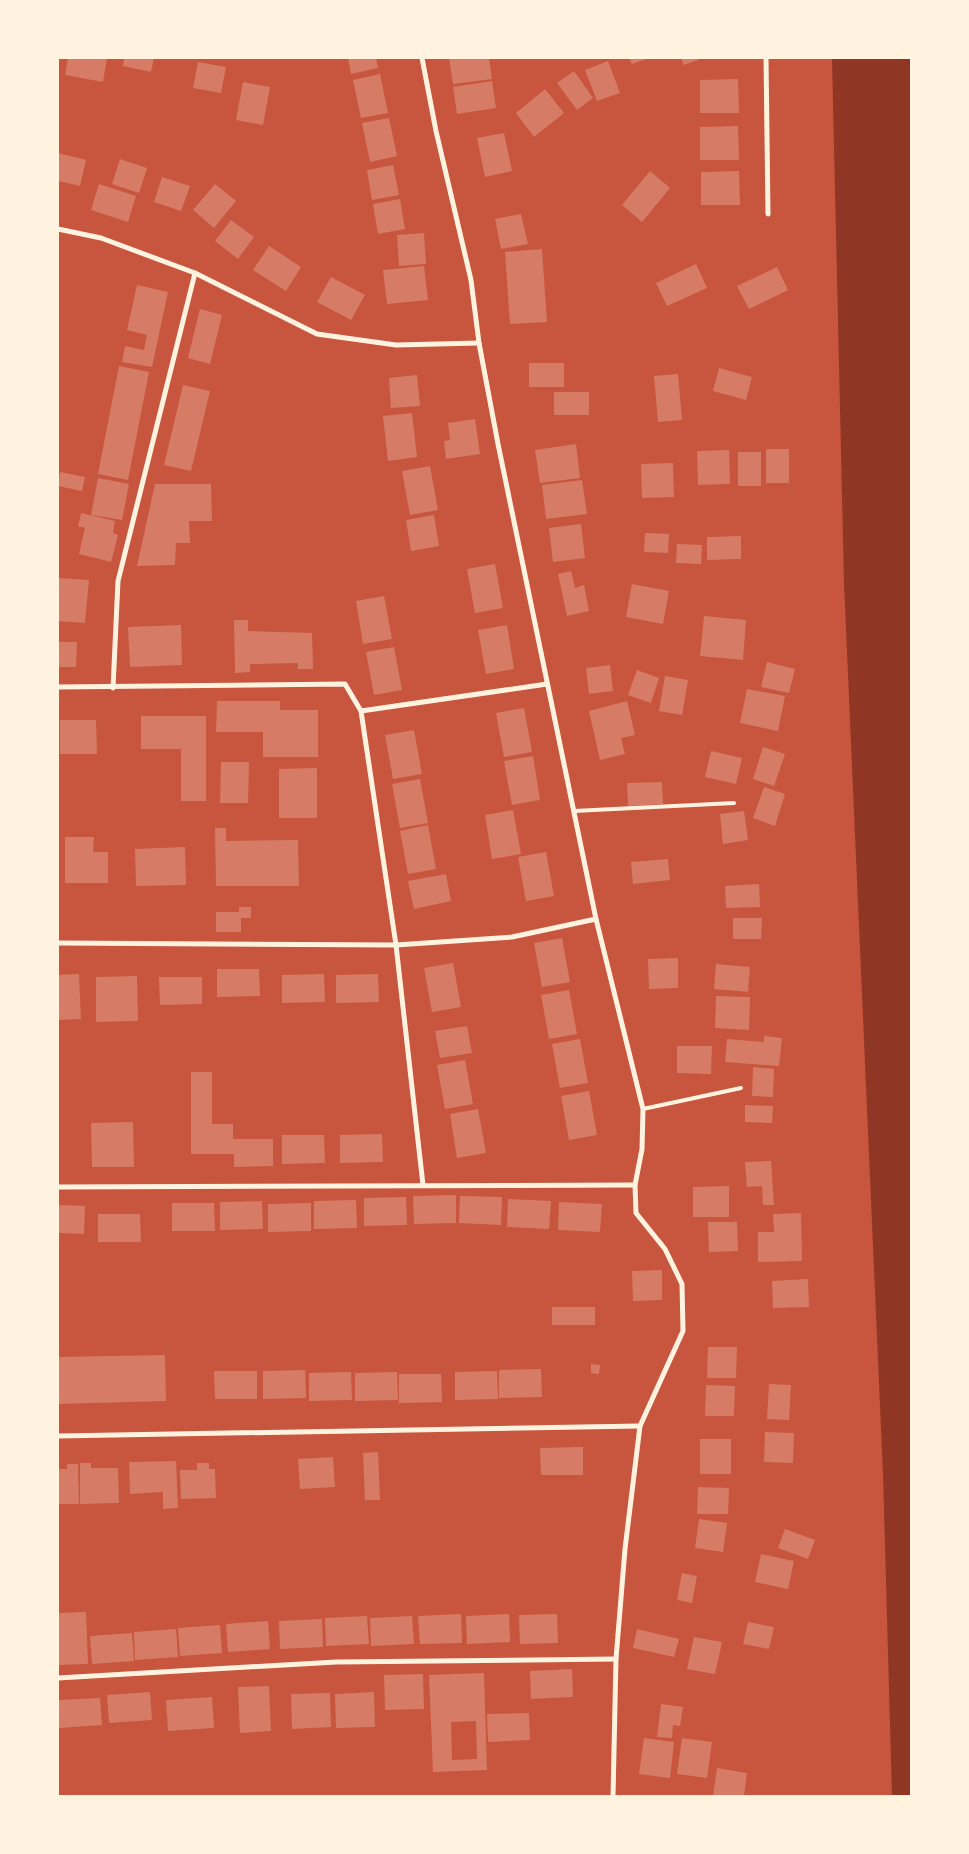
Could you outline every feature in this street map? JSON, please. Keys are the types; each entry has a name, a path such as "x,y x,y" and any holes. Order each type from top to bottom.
{"street":[{"path":"422,58 436,130 471,280 479,343 596,919 643,1109 642,1149 635,1185 636,1213 664,1249 682,1284 683,1332 640,1426 625,1549 616,1659 613,1796"},
{"path":"766,58 768,214"},
{"path":"58,229 110,241 195,273 317,334 396,345 479,343"},
{"path":"113,688 118,581 195,273"},
{"path":"58,687 113,688 344,684 361,712 396,945 424,1185"},
{"path":"361,712 547,684"},
{"path":"58,944 396,945 512,937 596,919"},
{"path":"58,1187 635,1185"},
{"path":"58,1436 640,1426"},
{"path":"58,1678 336,1662 616,1659"}],"lane":[{"path":"574,811 734,803"},
{"path":"643,1109 741,1088"}],"shaded area":[{"path":"832,58 912,58 911,1796 892,1796 883,1474 844,583"}],"building":[{"path":"68,58 107,58 103,82 65,75"},
{"path":"124,58 154,58 151,72 123,66"},
{"path":"348,58 376,58 378,68 351,74"},
{"path":"449,58 489,58 492,79 453,84"},
{"path":"629,58 649,58 632,64"},
{"path":"681,58 703,58 684,65"},
{"path":"608,61 620,93 597,101 585,70"},
{"path":"198,62 226,67 221,93 193,88"},
{"path":"574,71 593,98 577,110 557,83"},
{"path":"380,74 388,113 361,118 353,80"},
{"path":"738,79 739,113 700,113 700,80"},
{"path":"492,81 496,108 457,114 453,87"},
{"path":"243,82 270,87 263,125 236,120"},
{"path":"545,89 564,113 534,137 516,113"},
{"path":"389,118 397,156 370,162 362,123"},
{"path":"738,126 739,160 700,160 700,127"},
{"path":"504,133 512,171 485,177 477,138"},
{"path":"58,153 86,160 80,186 58,181"},
{"path":"120,159 147,168 139,193 112,184"},
{"path":"393,165 399,195 372,200 367,170"},
{"path":"650,171 670,188 642,222 622,205"},
{"path":"739,171 740,205 701,205 701,172"},
{"path":"162,177 190,186 181,211 154,202"},
{"path":"99,184 136,196 128,222 91,210"},
{"path":"215,184 236,201 214,228 193,210"},
{"path":"400,199 405,229 378,234 373,204"},
{"path":"521,214 528,244 501,249 495,219"},
{"path":"231,220 254,237 238,259 215,241"},
{"path":"424,233 426,264 399,266 397,235"},
{"path":"269,246 301,267 286,291 253,270"},
{"path":"542,249 547,322 510,324 505,252"},
{"path":"696,264 707,288 667,306 656,283"},
{"path":"424,266 428,300 387,304 383,270"},
{"path":"777,267 788,290 749,309 737,286"},
{"path":"331,277 365,295 351,320 317,302"},
{"path":"137,285 168,292 152,367 122,362 125,346 144,350 147,335 127,330"},
{"path":"200,309 222,315 210,364 188,358"},
{"path":"529,363 564,363 564,387 529,387"},
{"path":"119,366 149,372 128,480 98,474"},
{"path":"719,368 752,377 746,400 713,391"},
{"path":"678,374 682,420 658,422 654,376"},
{"path":"417,375 420,406 391,408 389,378"},
{"path":"183,385 210,391 191,471 164,465"},
{"path":"554,392 589,392 589,415 554,415"},
{"path":"412,413 417,457 388,461 383,416"},
{"path":"475,419 480,454 446,459 444,441 450,440 448,423"},
{"path":"576,444 580,478 540,483 535,450"},
{"path":"766,449 789,449 789,483 766,483"},
{"path":"729,450 730,484 698,485 697,451"},
{"path":"738,452 761,452 761,486 738,486"},
{"path":"673,463 674,497 642,498 641,464"},
{"path":"430,466 438,510 410,515 402,471"},
{"path":"60,472 85,477 82,491 58,486"},
{"path":"98,478 129,484 122,520 91,515"},
{"path":"582,480 587,514 546,519 542,485"},
{"path":"155,484 211,484 212,521 189,521 190,543 176,543 175,565 137,566"},
{"path":"81,513 115,521 113,533 118,535 111,562 79,554 85,528 78,526"},
{"path":"434,515 439,546 411,551 406,520"},
{"path":"581,524 585,558 553,562 549,528"},
{"path":"645,533 669,534 668,553 644,552"},
{"path":"741,536 741,559 707,560 707,537"},
{"path":"677,544 702,545 701,564 676,563"},
{"path":"495,564 503,608 475,613 467,569"},
{"path":"571,571 575,588 584,585 589,611 567,616 558,574"},
{"path":"58,578 89,580 85,623 58,621"},
{"path":"632,584 669,591 663,624 626,617"},
{"path":"384,596 392,639 363,644 356,601"},
{"path":"704,616 746,620 743,660 700,656"},
{"path":"234,620 248,620 248,631 312,633 313,669 298,669 298,663 250,664 250,672 235,673"},
{"path":"181,625 182,665 130,667 128,627"},
{"path":"507,625 514,669 486,674 478,630"},
{"path":"58,642 77,642 76,667 58,667"},
{"path":"394,647 402,690 374,695 366,652"},
{"path":"767,662 795,669 789,693 761,687"},
{"path":"610,665 613,691 589,694 586,668"},
{"path":"637,670 659,678 651,703 628,695"},
{"path":"665,676 688,680 682,715 659,711"},
{"path":"747,689 785,696 778,731 740,723"},
{"path":"217,701 280,701 280,710 318,710 318,757 263,757 263,732 216,732"},
{"path":"627,701 635,735 621,738 625,754 600,760 589,711"},
{"path":"524,708 532,752 504,757 496,713"},
{"path":"141,716 206,716 206,801 181,801 181,749 141,749"},
{"path":"60,720 96,720 97,754 60,754"},
{"path":"414,730 422,774 393,779 385,735"},
{"path":"763,747 785,754 774,786 753,779"},
{"path":"711,751 742,758 736,784 705,777"},
{"path":"533,756 540,800 512,805 504,761"},
{"path":"221,762 249,762 248,803 220,803"},
{"path":"317,768 317,818 279,818 279,769"},
{"path":"420,779 428,823 400,828 392,784"},
{"path":"662,782 663,804 628,806 627,783"},
{"path":"764,787 785,794 775,826 753,818"},
{"path":"513,810 521,854 492,859 485,815"},
{"path":"744,811 748,840 723,844 720,814"},
{"path":"428,825 436,869 408,874 400,831"},
{"path":"215,828 226,828 226,841 298,840 299,886 216,886"},
{"path":"65,837 94,837 93,852 108,852 108,883 65,883"},
{"path":"185,847 186,885 136,886 135,849"},
{"path":"546,852 554,896 526,901 518,857"},
{"path":"668,859 670,880 633,884 631,862"},
{"path":"446,874 451,901 414,909 408,881"},
{"path":"759,884 760,907 726,908 725,886"},
{"path":"239,907 251,907 251,918 241,918 241,932 216,932 216,912 239,912"},
{"path":"733,918 762,918 761,939 733,939"},
{"path":"562,938 570,982 542,987 534,943"},
{"path":"678,958 678,988 649,989 648,959"},
{"path":"453,963 461,1007 432,1012 424,968"},
{"path":"716,964 750,967 748,992 714,989"},
{"path":"217,969 259,969 260,996 217,997"},
{"path":"79,974 81,1019 58,1020 58,975"},
{"path":"324,974 325,1002 282,1003 282,975"},
{"path":"378,974 379,1002 336,1003 336,975"},
{"path":"137,976 138,1021 96,1022 96,977"},
{"path":"159,977 202,977 202,1004 160,1005"},
{"path":"569,990 577,1034 549,1039 541,995"},
{"path":"716,996 750,997 749,1030 715,1028"},
{"path":"467,1026 472,1053 440,1058 435,1031"},
{"path":"764,1036 782,1038 779,1066 725,1062 727,1039 764,1042"},
{"path":"580,1039 588,1083 560,1088 552,1044"},
{"path":"677,1046 712,1046 711,1074 677,1073"},
{"path":"465,1060 473,1104 445,1109 437,1065"},
{"path":"753,1067 774,1069 773,1097 752,1096"},
{"path":"191,1072 212,1072 212,1124 233,1124 233,1139 273,1139 273,1166 234,1167 234,1154 191,1154"},
{"path":"589,1091 597,1135 569,1140 561,1096"},
{"path":"745,1105 773,1106 772,1123 745,1122"},
{"path":"478,1109 486,1153 457,1158 450,1114"},
{"path":"133,1122 134,1167 92,1167 91,1123"},
{"path":"382,1134 383,1162 340,1163 340,1135"},
{"path":"282,1135 324,1135 325,1163 282,1164"},
{"path":"771,1161 774,1205 763,1205 762,1186 747,1187 745,1162"},
{"path":"729,1186 729,1217 693,1217 693,1187"},
{"path":"456,1195 456,1223 414,1224 413,1196"},
{"path":"460,1196 502,1197 501,1225 459,1223"},
{"path":"406,1197 407,1225 364,1226 364,1198"},
{"path":"508,1199 551,1201 549,1229 507,1227"},
{"path":"356,1200 357,1228 314,1229 314,1201"},
{"path":"262,1201 263,1229 220,1230 220,1202"},
{"path":"559,1202 602,1204 600,1232 558,1230"},
{"path":"172,1203 214,1203 215,1231 172,1231"},
{"path":"311,1203 311,1231 268,1232 268,1204"},
{"path":"58,1205 85,1206 84,1234 58,1233"},
{"path":"801,1213 802,1261 758,1262 758,1232 774,1232 773,1214"},
{"path":"98,1214 140,1214 141,1242 98,1242"},
{"path":"708,1222 737,1222 738,1251 709,1252"},
{"path":"662,1270 662,1300 633,1301 632,1271"},
{"path":"808,1279 809,1307 773,1308 772,1281"},
{"path":"552,1307 595,1307 595,1325 552,1325"},
{"path":"708,1347 737,1347 736,1378 707,1378"},
{"path":"165,1355 166,1401 58,1404 58,1357"},
{"path":"591,1364 600,1365 599,1374 591,1373"},
{"path":"541,1369 542,1397 499,1398 499,1370"},
{"path":"305,1370 306,1398 263,1399 263,1371"},
{"path":"214,1371 257,1371 257,1399 215,1399"},
{"path":"497,1371 498,1399 455,1400 455,1372"},
{"path":"351,1372 352,1400 309,1401 309,1373"},
{"path":"397,1372 398,1400 355,1401 355,1373"},
{"path":"399,1374 441,1374 442,1402 399,1403"},
{"path":"769,1384 791,1385 789,1420 767,1419"},
{"path":"706,1385 735,1386 734,1416 705,1416"},
{"path":"765,1432 794,1433 793,1463 764,1462"},
{"path":"700,1439 731,1439 731,1474 700,1474"},
{"path":"583,1447 583,1475 541,1475 540,1448"},
{"path":"378,1452 380,1500 365,1500 363,1453"},
{"path":"333,1457 335,1487 300,1489 298,1459"},
{"path":"176,1461 178,1508 163,1509 163,1492 130,1494 129,1462"},
{"path":"80,1463 91,1463 91,1468 118,1468 119,1503 80,1504"},
{"path":"197,1463 209,1463 209,1469 215,1469 216,1498 181,1499 180,1470 197,1470"},
{"path":"67,1464 78,1464 79,1504 58,1504 58,1469 67,1469"},
{"path":"698,1487 729,1488 728,1514 697,1514"},
{"path":"699,1519 727,1523 723,1552 695,1548"},
{"path":"785,1529 815,1540 808,1559 778,1548"},
{"path":"761,1554 794,1561 788,1589 755,1582"},
{"path":"682,1573 697,1576 692,1603 677,1600"},
{"path":"86,1612 88,1664 58,1665 58,1613"},
{"path":"461,1614 462,1643 420,1644 418,1616"},
{"path":"509,1614 510,1642 467,1644 466,1616"},
{"path":"557,1614 558,1643 520,1644 519,1615"},
{"path":"367,1616 369,1644 326,1646 325,1618"},
{"path":"412,1616 414,1644 371,1646 370,1618"},
{"path":"322,1619 323,1647 280,1649 279,1621"},
{"path":"268,1621 270,1649 228,1652 226,1624"},
{"path":"748,1622 774,1627 769,1649 743,1644"},
{"path":"220,1625 222,1653 180,1656 178,1628"},
{"path":"176,1629 178,1657 135,1660 134,1632"},
{"path":"637,1629 679,1639 674,1657 633,1648"},
{"path":"132,1633 134,1661 92,1664 90,1636"},
{"path":"694,1637 722,1642 715,1674 687,1669"},
{"path":"572,1669 573,1697 531,1699 530,1671"},
{"path":"484,1673 487,1770 433,1772 429,1675","holes":["476,1721 477,1759 452,1760 451,1722"]},
{"path":"423,1674 424,1709 385,1710 384,1675"},
{"path":"269,1686 271,1731 240,1733 238,1687"},
{"path":"150,1692 152,1720 109,1723 107,1695"},
{"path":"374,1692 375,1727 336,1728 335,1694"},
{"path":"330,1693 331,1727 292,1729 291,1694"},
{"path":"212,1697 214,1728 168,1731 166,1700"},
{"path":"100,1698 102,1725 59,1728 58,1700"},
{"path":"661,1704 683,1707 680,1726 673,1725 672,1738 657,1737"},
{"path":"529,1713 530,1740 488,1742 487,1714"},
{"path":"644,1738 674,1742 670,1778 639,1774"},
{"path":"682,1738 712,1742 707,1778 677,1774"},
{"path":"717,1768 747,1773 744,1796 713,1796"}]}
